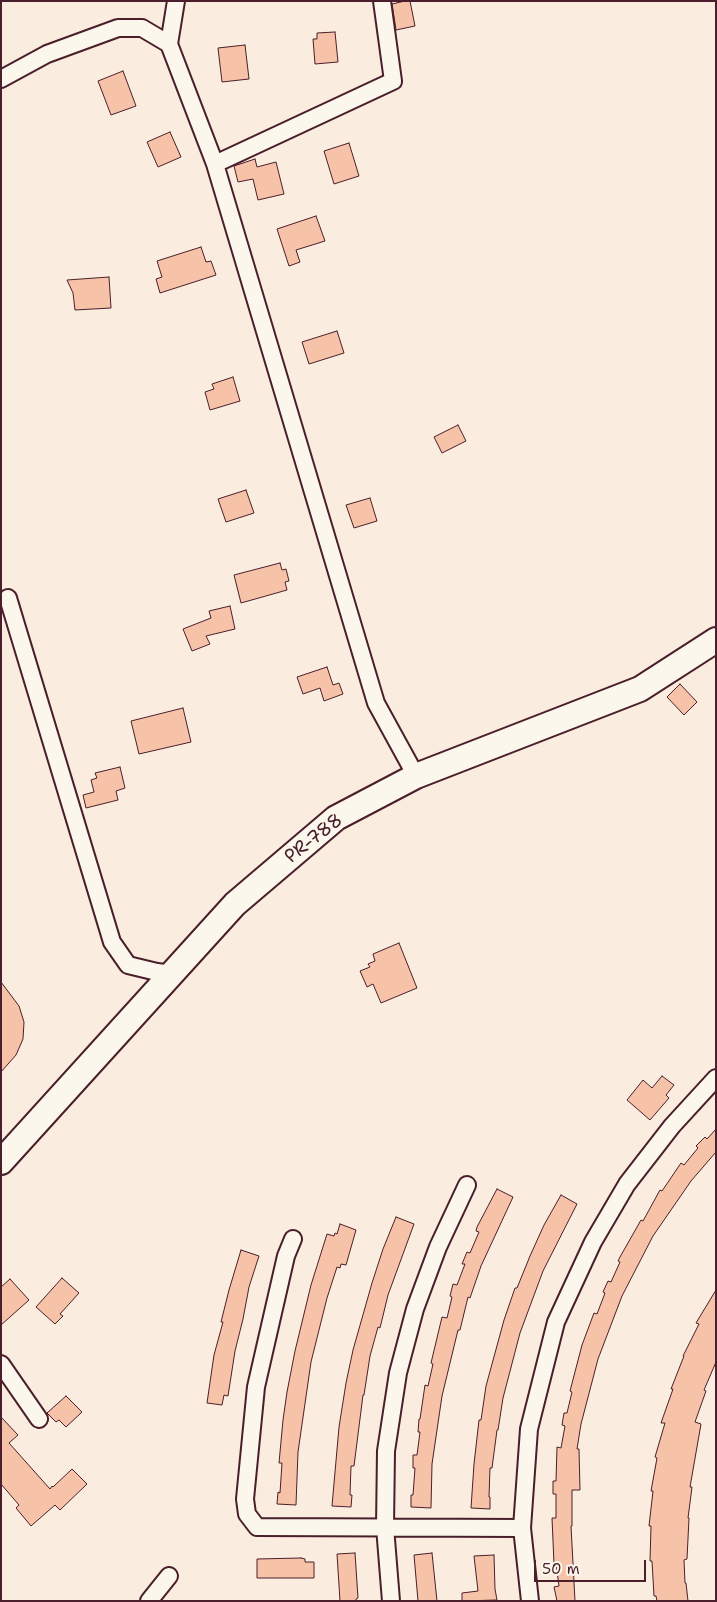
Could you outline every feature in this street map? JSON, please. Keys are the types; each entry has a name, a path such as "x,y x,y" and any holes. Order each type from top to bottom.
{"street":[{"path":"176,1 169,44 215,164 376,703 416,776"},
{"path":"215,164 393,81 382,1"},
{"path":"1,79 47,54 118,28 142,28 169,44"},
{"path":"8,598 112,942 128,965 172,974"},
{"name":"PR-788","path":"1,1162 235,904 336,818 416,776 640,689 716,640"},
{"path":"530,1601 522,1528 529,1429 556,1322 593,1242 627,1184 672,1126 716,1078"},
{"path":"390,1601 385,1527 386,1451 398,1373 415,1309 438,1247 467,1185"},
{"path":"293,1239 286,1256 256,1386 246,1499 247,1514 257,1527 522,1528"},
{"path":"1,1364 39,1419"},
{"path":"149,1601 169,1576"}],"building":[{"path":"410,1 415,26 396,30 392,4"},
{"path":"335,32 338,62 315,64 313,39 317,39 317,33"},
{"path":"245,45 249,79 222,82 218,48"},
{"path":"123,71 136,106 111,115 98,81"},
{"path":"170,132 181,157 158,167 147,142"},
{"path":"349,143 359,176 334,184 324,151"},
{"path":"255,159 257,167 276,162 284,194 258,200 253,179 238,182 234,166"},
{"path":"316,216 325,241 296,250 300,262 289,266 277,229"},
{"path":"201,247 206,262 211,261 216,275 160,293 156,279 162,277 157,261"},
{"path":"109,277 111,308 75,310 73,293 67,280"},
{"path":"337,331 344,353 309,364 302,342"},
{"path":"233,377 240,401 210,410 205,392 214,389 212,384"},
{"path":"458,425 466,441 442,453 434,437"},
{"path":"246,490 254,513 226,522 218,499"},
{"path":"370,498 377,521 354,528 346,505"},
{"path":"280,563 282,570 286,569 289,581 285,582 287,590 241,603 234,575"},
{"path":"230,606 235,629 206,636 210,644 192,651 183,629 211,618 209,611"},
{"path":"327,667 333,685 339,683 343,694 324,701 320,688 303,694 297,677"},
{"path":"680,684 697,702 684,715 667,697"},
{"path":"183,708 191,742 139,754 131,721"},
{"path":"120,767 125,788 116,791 118,800 86,808 83,795 94,792 91,780 97,778 95,773"},
{"path":"399,943 417,988 381,1003 373,984 367,987 360,971 370,967 368,964 375,961 373,954"},
{"path":"1,982 19,1006 24,1022 23,1039 16,1055 1,1072"},
{"path":"662,1076 674,1085 666,1095 669,1098 650,1120 627,1100 643,1080 652,1088"},
{"path":"716,1129 716,1152 691,1181 653,1236 622,1296 598,1359 581,1424 577,1449 579,1449 580,1490 572,1490 571,1526 575,1601 557,1601 554,1587 559,1586 556,1564 554,1564 552,1518 556,1518 556,1494 553,1494 553,1481 556,1481 557,1447 561,1448 565,1426 562,1425 564,1413 567,1413 572,1392 570,1391 582,1345 594,1313 597,1314 608,1281 611,1282 620,1262 618,1261 641,1220 643,1221 660,1190 662,1191 681,1163 684,1165 698,1148 696,1146 705,1137 707,1139"},
{"path":"497,1189 513,1197 481,1266 470,1298 468,1297 460,1330 458,1330 442,1396 432,1464 431,1508 411,1507 415,1468 413,1468 413,1455 417,1455 420,1432 418,1432 419,1419 425,1385 428,1386 433,1364 431,1363 442,1317 447,1318 453,1284 457,1285 465,1264 462,1264 467,1252 470,1253 479,1232 476,1231 477,1227"},
{"path":"561,1195 577,1204 543,1271 520,1333 503,1398 492,1468 490,1468 490,1509 471,1508 479,1420 481,1420 486,1386 504,1320 515,1288 517,1288 544,1225"},
{"path":"396,1217 414,1224 388,1295 380,1328 378,1327 370,1356 354,1466 351,1466 351,1507 332,1506 339,1427 353,1350 372,1283"},
{"path":"340,1224 356,1230 346,1265 341,1264 340,1268 337,1267 311,1362 298,1452 296,1505 277,1504 278,1492 280,1493 282,1463 279,1463 283,1420 295,1351 311,1285 327,1234 334,1236 335,1233 337,1234"},
{"path":"241,1250 259,1256 249,1287 235,1351 228,1396 224,1395 222,1405 207,1403 214,1355 223,1322 221,1322"},
{"path":"62,1278 79,1293 60,1314 63,1316 55,1324 36,1307"},
{"path":"10,1279 29,1300 1,1325 1,1287"},
{"path":"716,1290 716,1362 704,1390 706,1391 695,1422 701,1424 690,1487 692,1487 688,1518 687,1559 684,1560 688,1601 657,1601 656,1596 654,1596 652,1561 650,1561 651,1526 649,1526 653,1491 651,1491 657,1458 655,1457 665,1423 661,1423 683,1356 699,1324 696,1323"},
{"path":"66,1396 82,1412 66,1427 59,1420 56,1422 47,1413"},
{"path":"1,1417 18,1435 9,1443 50,1489 72,1469 87,1484 60,1510 55,1505 31,1526 16,1508 19,1505 1,1484"},
{"path":"355,1553 358,1598 356,1601 340,1601 337,1554"},
{"path":"432,1553 437,1601 418,1601 414,1555"},
{"path":"494,1555 497,1600 462,1601 462,1593 478,1591 474,1556"},
{"path":"257,1559 305,1559 305,1562 314,1562 314,1578 257,1578"}]}
